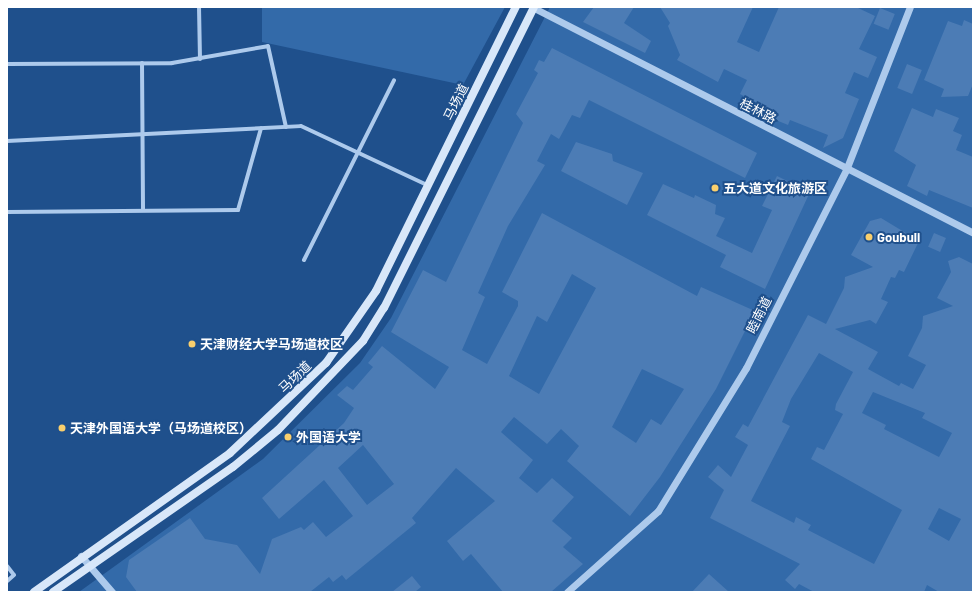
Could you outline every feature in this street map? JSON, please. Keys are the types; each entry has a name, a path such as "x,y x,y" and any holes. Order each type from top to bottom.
{"main road":[{"name":"马场道","path":"34,592 81,556 230,453 326,363 376,291 516,7"},
{"name":"马场道","path":"53,592 88,564 233,467 278,430 363,341 384,308 533,7"}],"street":[{"path":"199,7 200,58"},
{"name":"桂林路","path":"533,7 846,170 973,233"},
{"name":"睦南道","path":"567,592 658,511 746,368 846,170 910,7"},
{"path":"7,64 142,63 200,58 268,46 286,127"},
{"path":"142,63 143,210"},
{"path":"304,260 394,80"},
{"path":"7,141 301,126 429,186"},
{"path":"7,212 238,210 261,128"},
{"path":"81,556 112,592"},
{"path":"7,566 14,575 7,581"}],"shaded area":[{"path":"262,7 505,7 463,85 262,42"},
{"name":"五大道文化旅游区","path":"550,7 973,7 973,592 79,592 263,459 360,363 391,318"}],"building":[{"path":"594,7 634,7 624,23 651,41 645,53 583,22"},
{"path":"660,7 753,7 737,42 759,52 779,7 856,7 875,16 859,49 877,57 868,78 854,72 845,93 859,99 843,138 823,148 828,135 790,120 788,125 771,118 774,112 740,94 747,80 724,69 718,82 677,60 680,55 668,26 670,23"},
{"path":"880,8 895,14 888,30 874,24"},
{"path":"964,20 973,24 973,84 968,96 941,97 944,89 924,80 948,21 962,26"},
{"path":"552,48 757,153 745,178 589,100 580,118 572,115 559,139 551,134 537,161 545,165 508,226 478,293 485,297 462,350 487,364 518,306 518,301 502,292 542,213 697,296 701,287 755,311 716,389 660,477 630,516 567,461 579,446 561,429 547,444 514,417 501,432 533,460 519,478 537,493 552,478 574,497 552,521 572,538 563,547 583,564 551,592 503,592 471,554 463,561 447,541 495,501 456,468 412,518 416,523 346,580 342,575 333,582 329,577 310,592 137,592 126,577 129,560 190,518 205,539 237,545 260,574 272,539 301,527 304,530 313,522 326,537 353,516 324,480 279,519 262,498 344,423 354,408 337,395 347,386 353,390 373,367 368,363 382,346 435,389 449,367 391,332 423,270 446,282 523,123 516,114 538,73 534,70 539,60 544,62","holes":["572,274 596,288 539,394 509,376 537,316 547,322","642,369 684,389 661,425 651,419 636,443 612,427","363,445 394,484 367,505 338,468"]},
{"path":"907,64 922,70 912,94 897,88"},
{"path":"912,108 933,117 936,109 959,118 953,131 962,135 956,150 973,157 973,208 929,190 927,196 907,186 916,165 894,151"},
{"path":"576,142 612,154 613,161 643,173 627,205 561,171"},
{"path":"777,176 810,192 765,289 720,267 726,255 647,215 663,184 694,198 695,195 716,205 715,214 725,218 716,236 752,253 772,210 762,206"},
{"path":"881,218 919,241 904,272 899,270 895,278 891,277 881,299 888,302 876,324 870,320 835,329 878,352 868,369 899,386 901,383 913,389 926,365 908,356 922,328 923,316 953,306 937,298 951,272 948,261 959,257 973,264 973,592 939,592 927,585 924,592 814,592 799,584 795,589 785,580 800,564 710,518 724,490 708,477 718,465 731,477 748,445 735,437 743,424 748,427 808,315 826,324 844,288 845,277 873,267 851,255 870,221","holes":["819,353 853,372 836,404 835,410 843,414 824,450 817,447 811,459 902,510 874,564 808,530 811,525 796,517 794,523 751,501 790,426 782,422 791,399","873,392 925,413 922,418 952,433 939,457 884,429 886,425 862,413","939,508 961,519 949,541 928,529"]},
{"path":"934,233 946,238 940,252 928,247"},
{"path":"709,574 729,592 692,592"},
{"path":"412,576 421,587 415,592 392,592"}],"place":[{"name":"五大道文化旅游区","path":"715,188"},
{"name":"Goubuli","path":"869,237"},
{"name":"天津财经大学马场道校区","path":"192,344"},
{"name":"天津外国语大学（马场道校区）","path":"62,428"},
{"name":"外国语大学","path":"288,437"}]}
